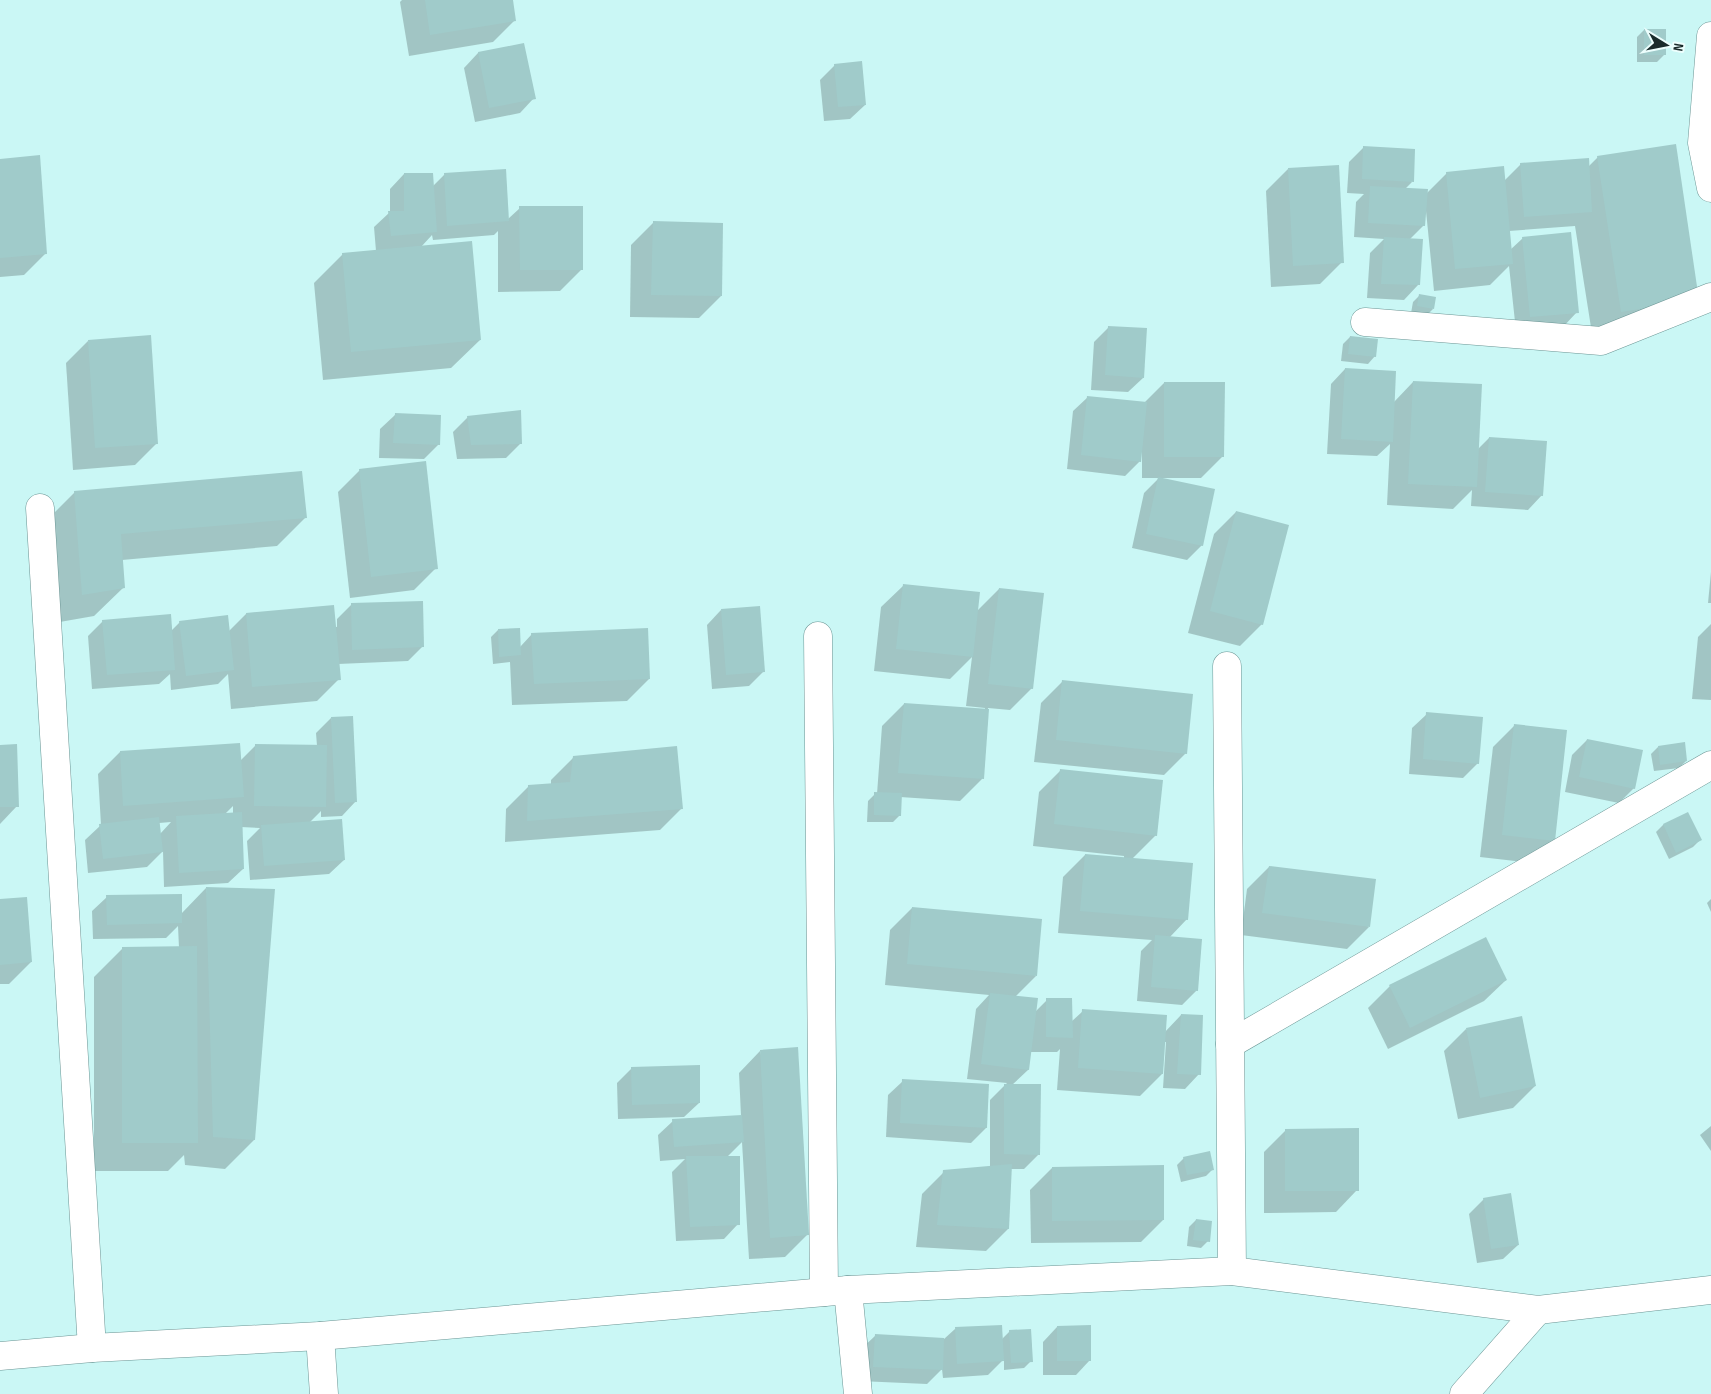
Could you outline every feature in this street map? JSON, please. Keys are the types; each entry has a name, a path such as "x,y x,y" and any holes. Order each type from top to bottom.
{"street":[{"path":"1711,36 1707,144 1711,188"},
{"path":"1365,322 1601,340 1711,297"},
{"path":"40,508 92,1348"},
{"path":"818,636 836,1291 858,1394"},
{"path":"1227,666 1232,1271"},
{"path":"1230,1044 1711,764"},
{"path":"0,1356 92,1348 320,1336 836,1291 1232,1271 1538,1310 1711,1290"},
{"path":"1464,1394 1538,1310"},
{"path":"320,1336 324,1394"}],"building":[{"path":"425,0 513,0 516,21 430,35"},
{"path":"1644,29 1666,29 1666,55 1644,55"},
{"path":"524,43 536,99 489,108 478,52"},
{"path":"862,61 866,105 838,107 834,64"},
{"path":"1676,144 1699,300 1621,312 1597,156"},
{"path":"1363,146 1415,149 1414,182 1362,179"},
{"path":"40,155 47,254 0,258 0,159"},
{"path":"1589,158 1592,212 1524,217 1520,163"},
{"path":"1339,165 1344,263 1293,266 1288,168"},
{"path":"1504,166 1513,264 1455,269 1446,172"},
{"path":"506,169 509,221 447,226 444,173"},
{"path":"404,173 433,173 437,232 391,236 388,211 404,211"},
{"path":"1370,186 1428,189 1425,226 1368,223"},
{"path":"519,206 583,206 583,270 520,270"},
{"path":"653,221 723,223 722,296 651,295"},
{"path":"1571,232 1579,313 1530,317 1522,237"},
{"path":"1384,237 1423,239 1420,285 1381,284"},
{"path":"472,241 481,340 351,352 342,253"},
{"path":"1419,294 1436,297 1434,309 1417,306"},
{"path":"1108,326 1147,328 1144,378 1105,375"},
{"path":"151,335 158,444 95,448 88,340"},
{"path":"1350,336 1378,339 1376,357 1348,354"},
{"path":"1345,368 1396,371 1393,442 1341,439"},
{"path":"1413,381 1482,384 1477,487 1408,484"},
{"path":"1164,382 1225,382 1224,457 1164,457"},
{"path":"1087,396 1147,402 1141,462 1081,455"},
{"path":"521,410 522,444 471,445 467,416"},
{"path":"395,413 441,415 440,445 393,443"},
{"path":"1489,437 1547,441 1543,496 1485,492"},
{"path":"426,461 438,569 371,577 359,469"},
{"path":"302,471 307,518 121,534 125,588 82,595 74,491"},
{"path":"1158,477 1215,489 1203,546 1146,534"},
{"path":"1236,511 1289,525 1263,625 1210,611"},
{"path":"903,584 980,592 973,657 896,649"},
{"path":"999,588 1044,593 1033,689 988,684"},
{"path":"423,601 424,647 352,650 351,603"},
{"path":"334,605 341,680 252,687 246,613"},
{"path":"760,606 765,672 726,675 721,609"},
{"path":"171,614 175,670 107,675 102,620"},
{"path":"228,615 234,670 186,676 179,621"},
{"path":"520,628 521,655 499,657 498,629"},
{"path":"648,628 650,679 534,684 531,633"},
{"path":"1062,680 1193,694 1187,754 1056,740"},
{"path":"904,703 989,709 984,779 898,773"},
{"path":"1426,712 1483,717 1479,764 1423,759"},
{"path":"353,716 357,802 335,803 331,717"},
{"path":"1514,724 1567,730 1555,841 1502,835"},
{"path":"1587,739 1643,750 1635,789 1579,777"},
{"path":"1685,742 1687,761 1660,765 1658,746"},
{"path":"240,743 244,797 123,806 120,751"},
{"path":"17,744 19,807 0,807 0,745"},
{"path":"255,744 327,745 326,807 254,806"},
{"path":"677,746 683,809 527,821 528,785 570,782 573,756"},
{"path":"1060,769 1163,780 1157,836 1054,824"},
{"path":"874,792 902,793 901,816 874,815"},
{"path":"242,812 244,869 179,873 176,816"},
{"path":"1688,812 1702,840 1676,853 1663,824"},
{"path":"159,817 163,852 103,859 99,824"},
{"path":"342,819 345,860 264,866 261,825"},
{"path":"1085,854 1193,863 1188,920 1080,911"},
{"path":"1269,866 1376,879 1370,927 1262,913"},
{"path":"206,887 275,889 255,1140 213,1137"},
{"path":"182,894 182,923 107,925 106,895"},
{"path":"27,897 32,962 0,965 0,899"},
{"path":"912,907 1042,919 1037,976 907,964"},
{"path":"1155,935 1202,939 1198,991 1151,987"},
{"path":"1486,937 1507,980 1410,1028 1389,985"},
{"path":"197,946 198,1143 122,1143 122,947"},
{"path":"990,993 1038,998 1029,1070 981,1064"},
{"path":"1046,998 1072,998 1073,1038 1046,1037"},
{"path":"1082,1009 1167,1015 1163,1074 1078,1068"},
{"path":"1181,1014 1203,1015 1201,1075 1177,1074"},
{"path":"1522,1016 1536,1086 1480,1098 1466,1028"},
{"path":"798,1047 809,1235 770,1238 760,1050"},
{"path":"700,1065 700,1103 632,1105 631,1067"},
{"path":"902,1079 989,1084 987,1128 900,1123"},
{"path":"1004,1084 1041,1084 1040,1155 1004,1154"},
{"path":"742,1115 744,1142 674,1147 672,1119"},
{"path":"1359,1128 1359,1191 1285,1191 1285,1129"},
{"path":"1210,1151 1214,1170 1187,1175 1183,1157"},
{"path":"686,1156 740,1156 740,1225 690,1227"},
{"path":"1012,1164 1009,1229 937,1225 943,1170"},
{"path":"1164,1165 1164,1220 1052,1221 1052,1167"},
{"path":"1511,1193 1519,1245 1491,1249 1483,1198"},
{"path":"1196,1219 1212,1221 1210,1242 1193,1240"},
{"path":"1002,1325 1004,1361 957,1364 955,1327"},
{"path":"1091,1325 1091,1361 1057,1361 1057,1326"},
{"path":"1031,1329 1033,1362 1011,1363 1009,1330"},
{"path":"875,1334 944,1338 943,1370 873,1367"}]}
